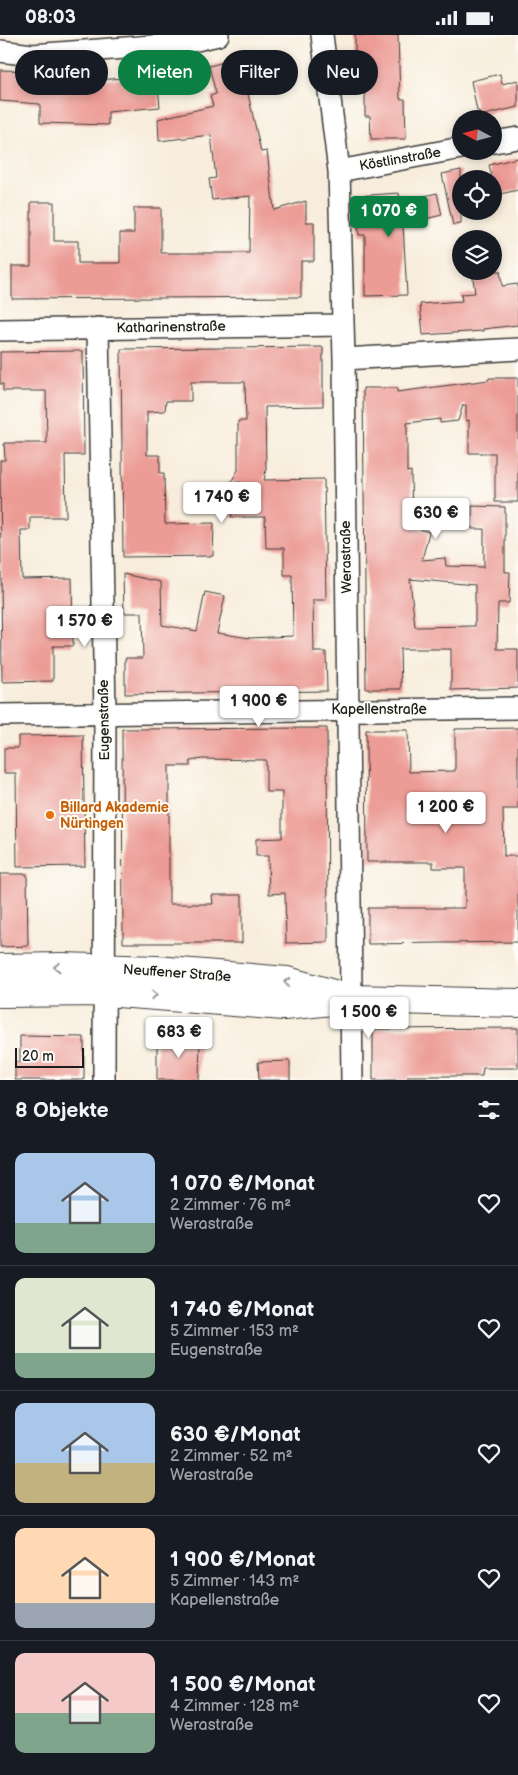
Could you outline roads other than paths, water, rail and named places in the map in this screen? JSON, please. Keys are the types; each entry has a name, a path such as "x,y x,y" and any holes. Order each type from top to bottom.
{"main road":[{"name":"Neuffener Straße","path":"0,969 105,980 287,981 350,999 518,1003"},
{"name":"Neuffener Straße","path":"0,993 105,980"}],"street":[{"path":"0,51 32,55 52,54 179,44 218,35"},
{"name":"Werastraße","path":"322,35 339,171 344,359 352,1080"},
{"path":"502,141 518,138"},
{"name":"Köstlinstraße","path":"339,171 452,150"},
{"name":"Katharinenstraße","path":"0,330 342,325"},
{"name":"Eugenstraße","path":"98,328 105,713 105,980"},
{"path":"344,359 518,349"},
{"name":"Kapellenstraße","path":"0,715 518,708"},
{"path":"104,1080 105,980"}],"place":[{"name":"Billard Akademie Nürtingen","path":"50,815"}]}
